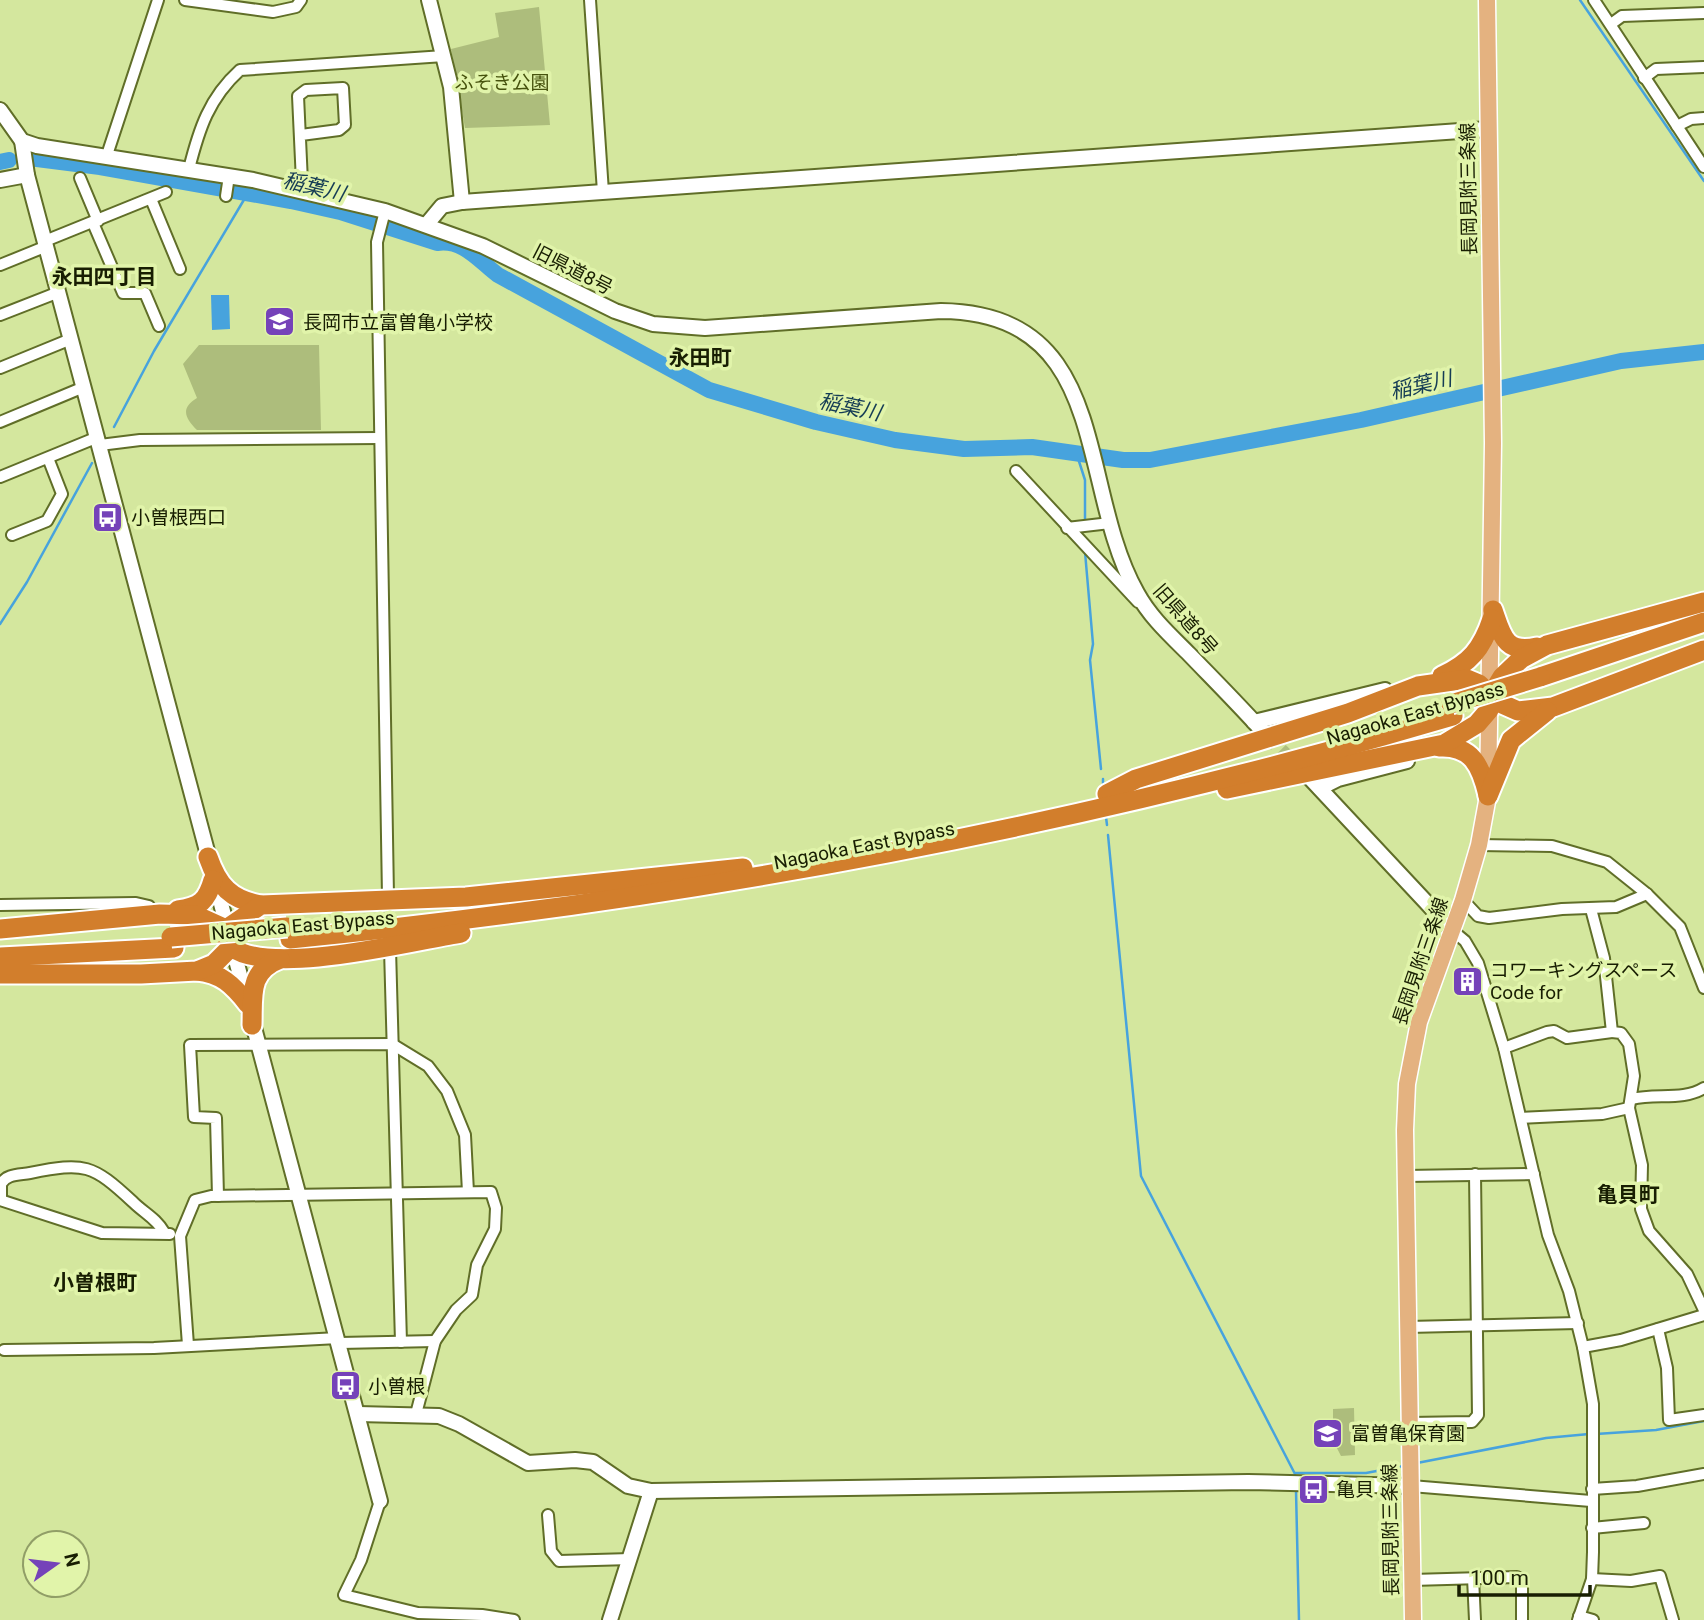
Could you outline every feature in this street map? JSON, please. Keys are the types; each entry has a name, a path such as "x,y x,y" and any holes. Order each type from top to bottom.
{"highway":[{"path":"1492,614 1500,632 1511,646 1519,650 1704,603"},
{"path":"1099,804 1136,779 1348,713 1463,666 1486,638 1492,614"},
{"name":"Nagaoka East Bypass","path":"1540,683 1704,622"},
{"name":"Nagaoka East Bypass","path":"0,957 463,920 716,884 860,859 1350,746 1452,710 1704,634"},
{"path":"1425,750 1466,733 1486,715 1491,697 1512,667 1547,645"},
{"path":"1488,796 1511,740 1525,726 1553,707 1704,650"},
{"path":"1416,687 1467,679 1479,684 1491,697 1518,711 1553,707"},
{"path":"1099,804 1146,804 1425,750 1457,748 1470,754 1481,770 1488,796"},
{"name":"Nagaoka East Bypass","path":"288,933 744,867 1099,804"},
{"path":"208,857 215,876 228,892 242,901 261,905 466,897 744,867"},
{"path":"156,914 200,904 209,895 213,880"},
{"path":"252,1025 251,991 256,978 271,963 280,960 421,940 716,884"},
{"path":"197,971 214,964 229,938 261,905"},
{"path":"0,929 156,914 195,915 252,956 280,960"},
{"name":"Nagaoka East Bypass","path":"0,945 172,943"},
{"path":"0,974 133,975 197,971 219,975 235,987 248,1004"}],"main road":[{"name":"長岡見附三条線","path":"1413,1620 1405,1130 1412,1056 1424,1004 1464,901 1479,845 1488,796 1493,443 1487,0"}],"street":[{"path":"107,155 158,0"},
{"path":"185,0 245,4 282,12 296,7 301,0"},
{"path":"429,0 444,56 455,115 462,202"},
{"path":"590,0 603,192"},
{"path":"1594,0 1704,166"},
{"path":"1611,24 1622,16 1704,13"},
{"path":"189,169 197,132 211,110 214,96 240,70 444,56"},
{"path":"1644,78 1656,69 1704,67"},
{"path":"300,189 300,94 306,90 343,88 345,125 339,130 301,135"},
{"path":"0,110 22,141 27,175 380,1501 361,1560 344,1595 418,1613 511,1620"},
{"path":"1677,126 1691,119 1704,118"},
{"path":"428,224 442,206 462,202 1488,129"},
{"name":"旧県道8号","path":"22,141 69,152 107,155 300,189 385,211 428,224 483,246 615,311 653,324 719,327 940,311 977,313 1004,321 1039,343 1062,368 1079,403 1110,523 1129,578 1160,625 1266,735"},
{"path":"0,180 27,175"},
{"path":"80,178 123,293 145,293 159,326"},
{"path":"226,196 229,178"},
{"path":"0,265 166,192"},
{"path":"151,198 180,269"},
{"path":"385,211 377,242 388,896"},
{"path":"0,315 59,292"},
{"path":"0,368 71,339"},
{"path":"0,422 84,387"},
{"path":"0,477 99,441 379,438"},
{"path":"12,536 47,521 62,494 48,458"},
{"path":"1016,471 1160,625"},
{"path":"1067,528 1110,523"},
{"path":"1254,722 1399,687 1416,687"},
{"path":"1425,750 1408,760 1314,783 1465,941 1478,963 1504,1048 1548,1235 1578,1323 1583,1347 1593,1405 1592,1579 1579,1618 1593,1620"},
{"path":"1479,845 1567,848 1607,862 1647,894 1680,927 1704,989"},
{"path":"1464,901 1482,918 1562,909 1616,907 1647,894"},
{"path":"0,905 136,903 149,906 156,914"},
{"path":"1591,909 1604,958 1612,1031"},
{"path":"390,949 394,1194 401,1342"},
{"path":"1504,1048 1548,1031 1567,1038 1612,1031 1621,1033 1629,1044 1634,1076 1631,1104 1642,1165 1641,1209 1649,1231 1687,1274 1704,1313 1658,1329 1583,1347"},
{"path":"218,1196 216,1118 194,1117 190,1045 392,1044 428,1066 438,1076 452,1101 465,1135 468,1192"},
{"path":"1521,1118 1602,1114 1631,1104 1646,1095 1689,1096 1704,1088"},
{"path":"164,1232 156,1219 115,1184 82,1167 56,1166 8,1177 1,1184 1,1200 102,1233 164,1232 180,1236"},
{"path":"1410,1423 1476,1420 1478,1325 1475,1174"},
{"path":"1406,1176 1534,1174"},
{"path":"188,1345 180,1236 195,1200 218,1196 491,1192 496,1208 495,1229 477,1265 472,1295 456,1310 435,1341 416,1414"},
{"path":"1408,1326 1578,1323"},
{"path":"1658,1329 1667,1368 1669,1420 1704,1415"},
{"path":"4,1350 435,1341"},
{"path":"358,1414 416,1414 448,1419 528,1463 575,1460 593,1462 628,1486 651,1491 1248,1482 1410,1486 1592,1495 1704,1474"},
{"path":"610,1620 651,1491"},
{"path":"548,1515 551,1551 559,1561 572,1563 631,1559"},
{"path":"1592,1528 1644,1523"},
{"path":"1592,1579 1630,1581 1660,1576 1673,1620"},
{"path":"1412,1580 1517,1577 1521,1581 1522,1620"},
{"path":"1473,1578 1475,1620"}],"green space":[{"name":"ふそき公園","path":"539,7 550,125 465,128 451,49 499,37 495,13"},
{"path":"199,345 319,345 321,430 197,430 186,413 188,406 197,398 183,364"},
{"path":"1354,1408 1355,1455 1341,1456 1322,1419 1333,1419 1333,1409"}],"water":[{"path":"211,295 229,295 230,329 212,330"}],"waterway":[{"path":"1580,0 1704,181"},
{"name":"稲葉川","path":"29,158 100,167 291,201 340,212 437,243 455,244 471,252 498,275 709,390 816,422 895,440 964,449 1032,447 1123,460 1150,460 1361,420 1621,361 1704,352"},
{"name":"稲葉川","path":"0,162 9,160"},
{"path":"114,427 154,351 248,193"},
{"path":"1076,452 1085,480 1085,521"},
{"path":"0,624 27,582 92,463"},
{"path":"1085,552 1093,644 1090,660 1101,769"},
{"path":"1106,817 1107,825"},
{"path":"1108,835 1141,1176 1295,1474"},
{"path":"1596,1434 1656,1430 1704,1421"},
{"path":"1417,1463 1546,1438 1589,1434"},
{"path":"1295,1473 1366,1473 1403,1466"},
{"path":"1296,1491 1299,1620"}],"tunnel":[{"path":"1266,735 1297,766"},
{"path":"388,896 389,932"}],"place":[{"name":"長岡市立富曽亀小学校","path":"280,322"},
{"name":"小曽根西口","path":"108,517"},
{"name":"コワーキングスペース Code for","path":"1467,981"},
{"name":"小曽根","path":"345,1386"},
{"name":"富曽亀保育園","path":"1328,1433"},
{"name":"亀貝","path":"1313,1489"}],"district":[{"name":"永田四丁目","path":"104,277"},
{"name":"永田町","path":"700,358"},
{"name":"亀貝町","path":"1628,1195"},
{"name":"小曽根町","path":"95,1283"}]}
